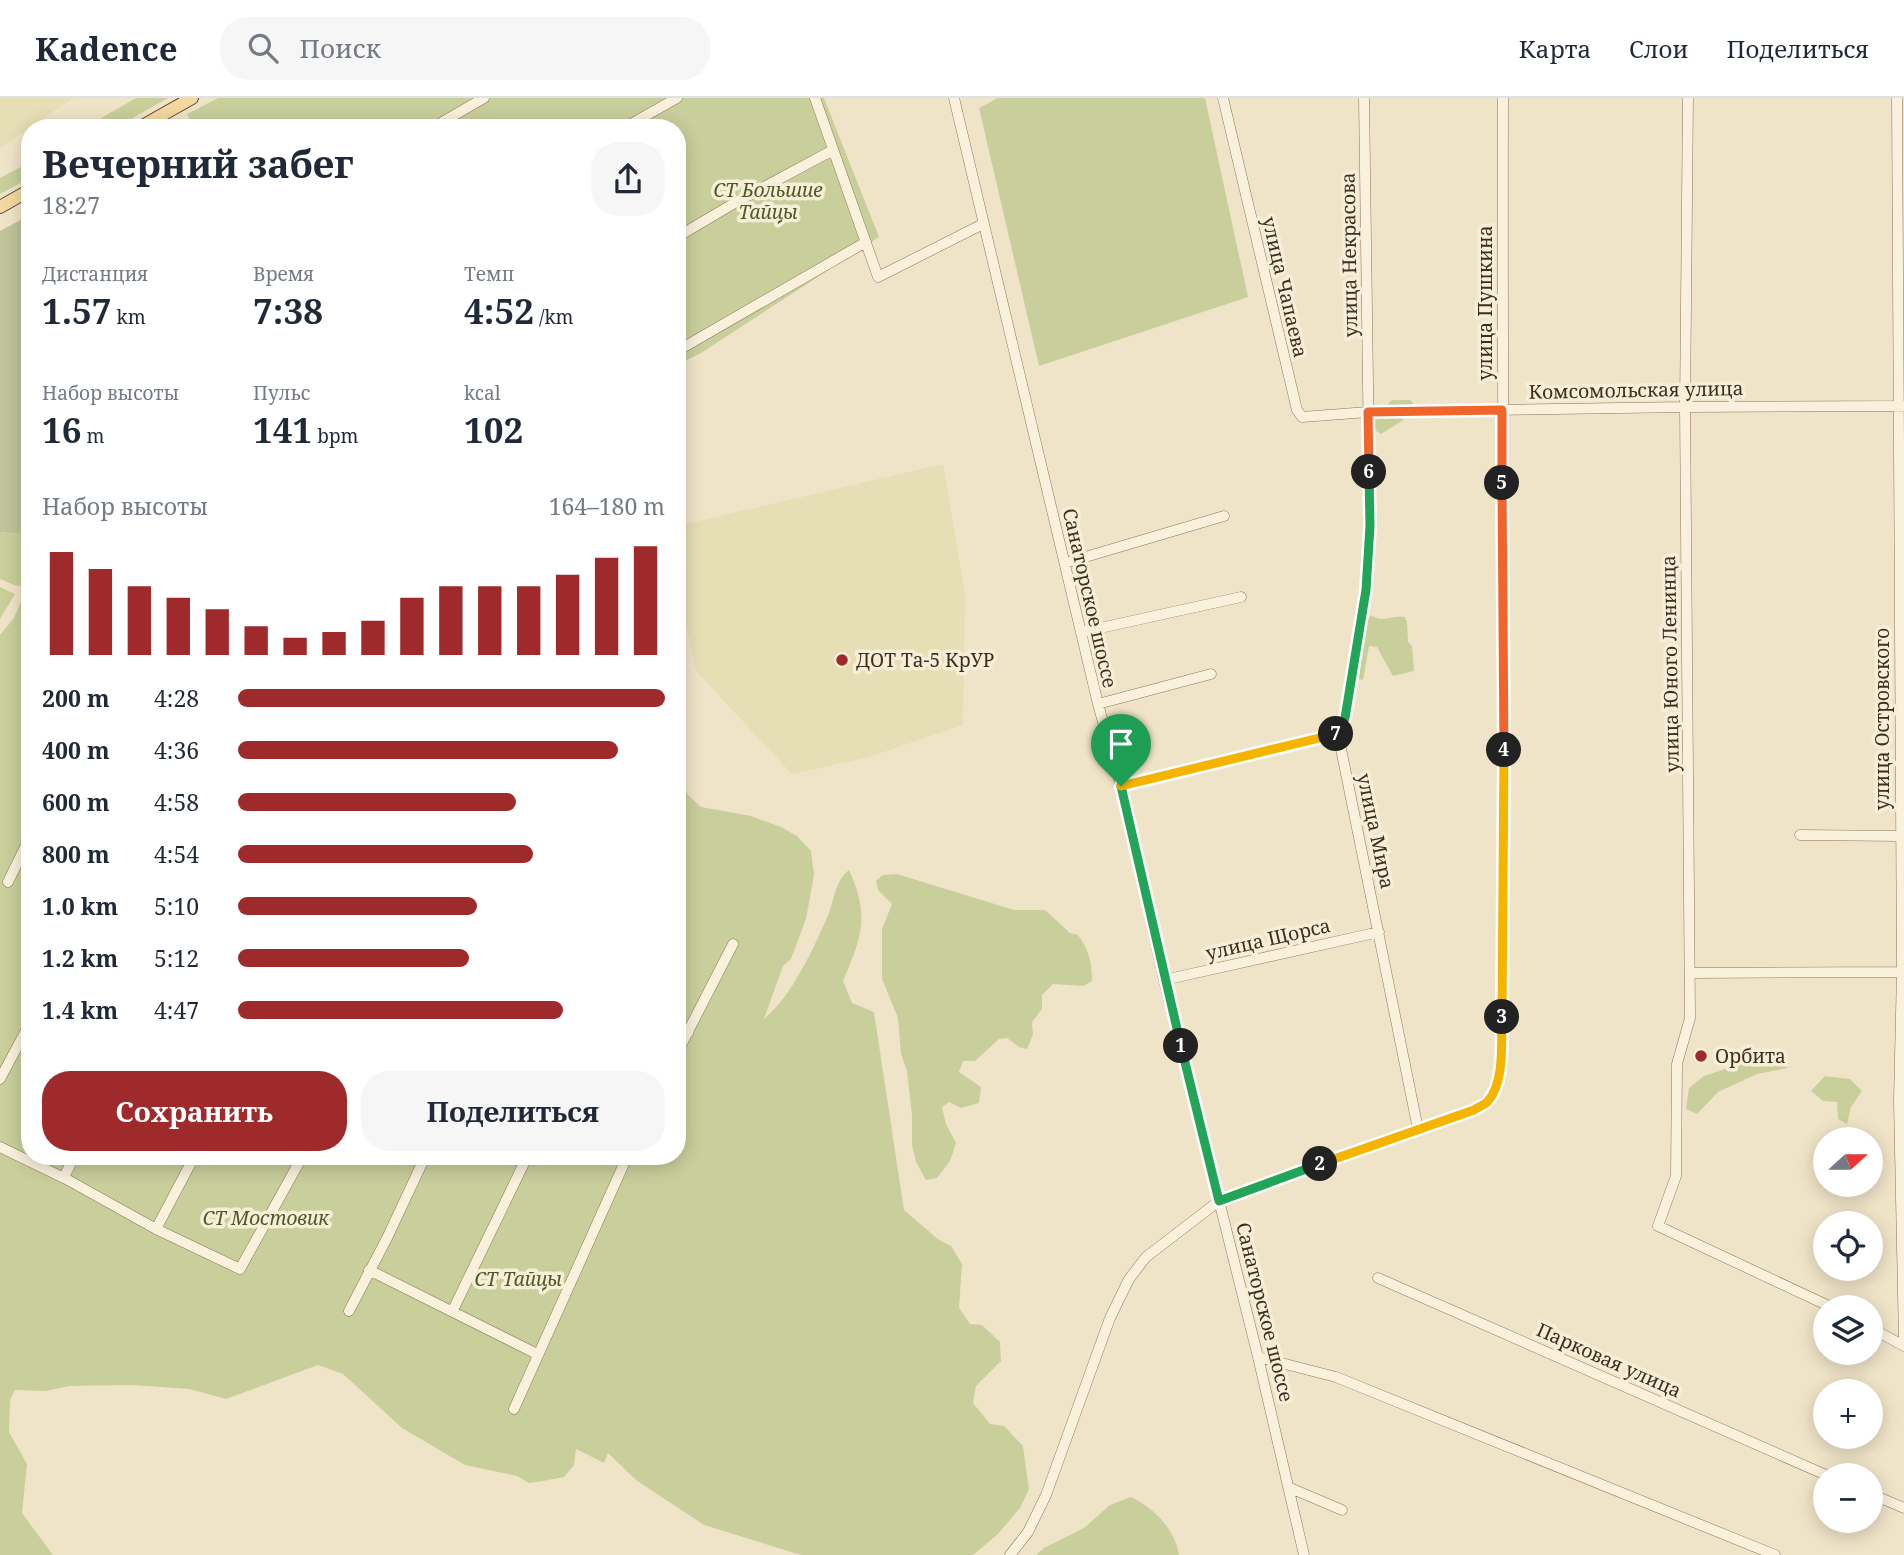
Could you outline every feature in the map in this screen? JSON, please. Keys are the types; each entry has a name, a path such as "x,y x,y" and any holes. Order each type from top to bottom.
{"main road":[{"path":"155,119 192,98"},
{"path":"0,207 21,195"}],"street":[{"path":"448,119 484,98"},
{"path":"640,119 677,98"},
{"path":"815,98 878,277 983,224"},
{"name":"Санаторское шоссе","path":"954,98 1304,1555"},
{"name":"улица Чапаева","path":"1223,98 1297,410 1303,417 1368,412"},
{"name":"улица Некрасова","path":"1364,98 1368,412"},
{"name":"улица Пушкина","path":"1418,1129 1474,1110 1488,1102 1495,1089 1501,1064 1504,858 1503,98"},
{"name":"улица Юного Ленинца","path":"1688,98 1685,407 1690,1018 1677,1064 1676,1176 1658,1226 1813,1298"},
{"name":"улица Островского","path":"1897,98 1903,972 1899,1101 1904,1340"},
{"path":"686,232 833,150"},
{"path":"686,346 866,242"},
{"name":"Комсомольская улица","path":"1368,412 1901,406"},
{"name":"улица Мира","path":"1368,412 1370,526 1366,590 1345,718 1338,734 1418,1129"},
{"path":"1065,563 1224,516"},
{"path":"1082,632 1241,597"},
{"path":"1098,704 1211,674"},
{"path":"1121,786 1338,734"},
{"path":"1800,835 1900,836"},
{"path":"8,882 21,862"},
{"name":"улица Щорса","path":"1164,980 1379,932"},
{"path":"686,1037 733,944"},
{"path":"1691,973 1903,972"},
{"path":"0,1079 21,1040"},
{"path":"1010,1555 1028,1532 1046,1494 1110,1318 1129,1279 1146,1257 1219,1201 1418,1129"},
{"path":"0,1147 21,1157"},
{"path":"38,1165 156,1229 240,1269 298,1165"},
{"path":"64,1177 70,1165"},
{"path":"156,1229 190,1165"},
{"path":"349,1311 421,1165"},
{"path":"453,1310 523,1165"},
{"path":"514,1409 623,1165"},
{"path":"369,1270 537,1354"},
{"name":"Парковая улица","path":"1378,1278 1813,1469"},
{"path":"1883,1335 1904,1346"},
{"path":"1258,1357 1336,1377 1775,1555"},
{"path":"1288,1487 1342,1510"},
{"path":"1883,1499 1904,1508"}],"shaded area":[{"path":"0,98 73,98 42,119 21,119 21,134 0,148"},
{"path":"943,464 965,594 963,725 866,758 792,774 696,671 686,623 686,524"}],"green space":[{"path":"136,98 168,98 131,119 100,119"},
{"name":"СТ Большие Тайцы","path":"218,98 824,98 879,237 686,360 686,119 190,119 187,114"},
{"path":"998,98 1205,98 1248,297 1039,366 979,108"},
{"path":"21,167 21,183 0,194 0,178"},
{"path":"21,220 21,534 0,532 0,231"},
{"path":"1392,400 1410,400 1413,403 1402,421 1381,434 1373,429 1375,416"},
{"path":"0,532 21,534 21,586 0,579"},
{"path":"0,587 15,594 0,619"},
{"path":"21,601 21,1165 686,1165 686,791 701,807 751,816 781,827 797,836 811,851 814,875 806,919 791,959 783,966 764,1019 784,998 800,972 827,918 838,885 849,870 856,886 860,901 861,926 855,952 843,981 852,1003 874,1012 904,1210 939,1240 951,1246 962,1264 959,1308 970,1324 982,1325 1000,1342 1001,1361 976,1386 973,1403 990,1424 1004,1426 1023,1446 1029,1489 1020,1508 998,1534 973,1555 801,1555 704,1525 636,1480 608,1453 604,1463 576,1449 574,1465 564,1477 529,1483 517,1476 465,1465 402,1428 343,1374 318,1365 226,1399 189,1389 132,1385 69,1386 45,1391 15,1390 10,1400 9,1432 27,1464 22,1513 53,1555 0,1555 0,635 14,618"},
{"path":"1371,615 1380,619 1405,617 1408,642 1412,646 1414,671 1393,676 1377,647 1369,646 1363,680 1359,679 1365,624"},
{"path":"897,874 1014,910 1045,910 1070,933 1078,935 1089,956 1091,968 1092,981 1083,986 1053,984 1042,995 1042,1009 1032,1022 1033,1035 1027,1049 1019,1047 1007,1038 999,1039 975,1061 963,1061 959,1072 981,1087 979,1103 961,1108 949,1102 942,1107 946,1124 956,1143 950,1161 937,1178 926,1180 916,1162 912,1145 912,1115 907,1071 901,1054 898,1018 882,979 882,929 892,904 878,890 876,881 883,875"},
{"path":"1770,1054 1786,1061 1787,1068 1757,1074 1718,1092 1697,1114 1686,1109 1689,1088 1704,1076"},
{"path":"1825,1076 1850,1079 1862,1091 1851,1107 1847,1124 1838,1119 1837,1102 1823,1101 1811,1091"},
{"path":"1131,1497 1162,1520 1177,1545 1179,1555 1036,1555 1044,1548 1084,1528 1110,1505"}],"place":[{"name":"ДОТ Та-5 КрУР","path":"842,660"},
{"name":"Орбита","path":"1701,1056"}],"route":[{"path":"1502,410 1504,858 1501,1064 1495,1089 1488,1102 1474,1110 1219,1201 1164,980 1121,786 1338,734 1345,718 1366,590 1370,526 1368,412 1502,410"}],"park label":[{"name":"СТ Мостовик","path":"266,1218"},
{"name":"СТ Тайцы","path":"518,1279"}]}
